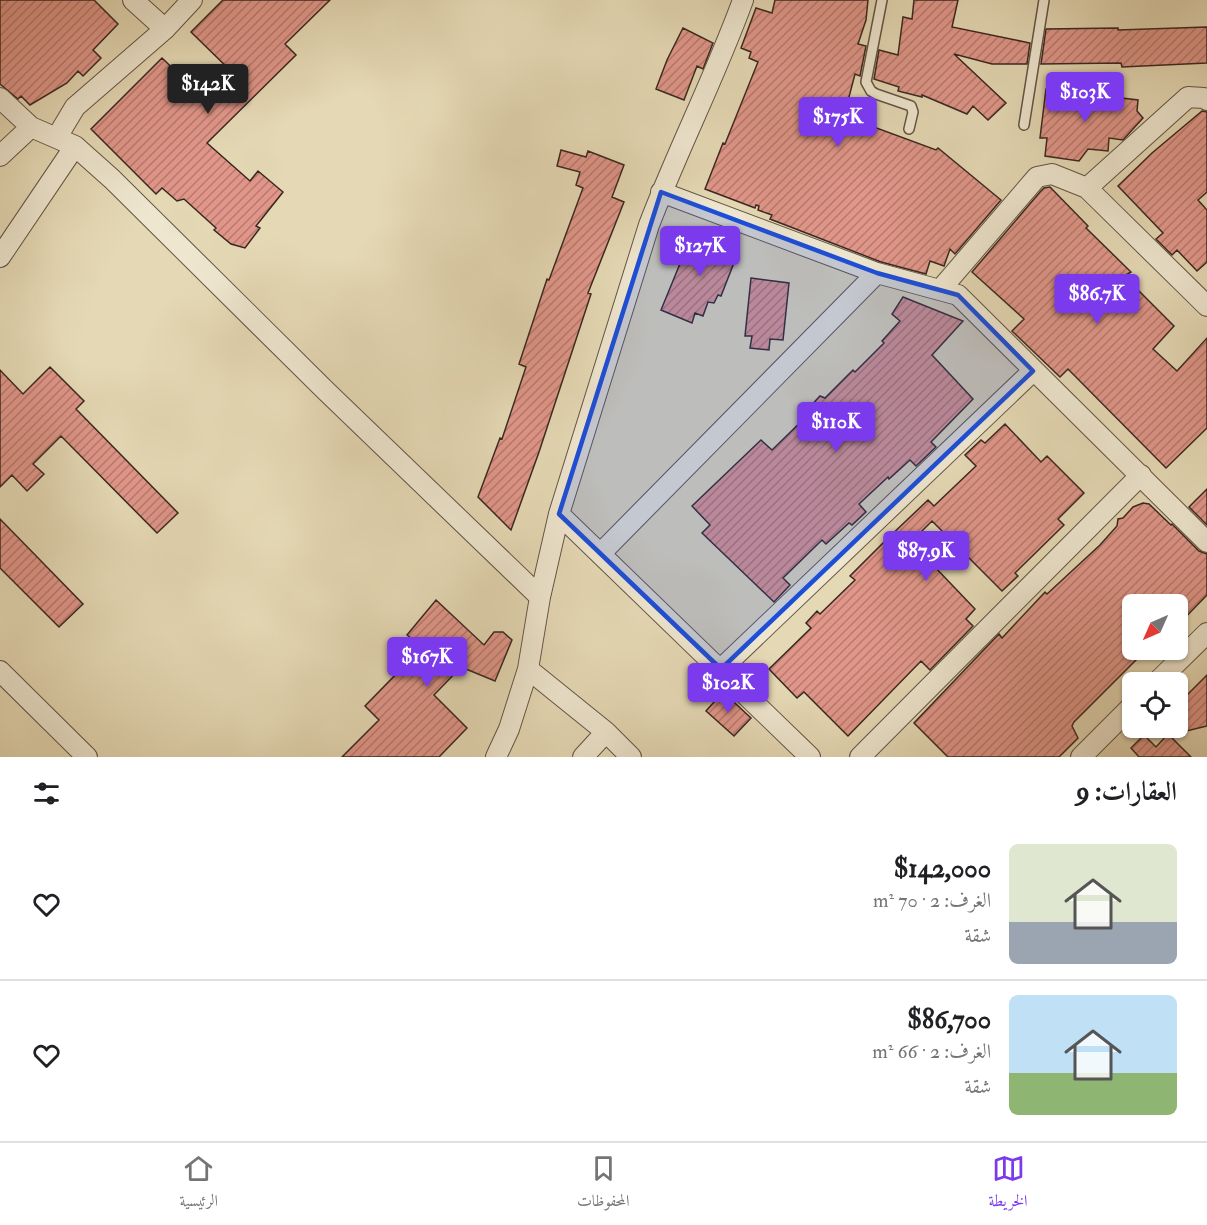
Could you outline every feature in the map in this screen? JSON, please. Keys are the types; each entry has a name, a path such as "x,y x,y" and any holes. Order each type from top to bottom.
{"street":[{"path":"134,0 165,29"},
{"path":"57,137 75,107 165,29 192,0"},
{"path":"496,757 509,729 528,669 540,597 559,514 649,225 661,192 724,51 743,0"},
{"path":"1087,188 1188,97 1207,100"},
{"path":"0,98 31,126 75,146 112,179 540,597"},
{"path":"0,156 31,126"},
{"path":"0,257 75,146"},
{"path":"940,290 1037,177 1052,174 1087,188 1207,306"},
{"path":"661,192 877,273 958,295 1207,542"},
{"path":"600,554 877,273"},
{"path":"721,669 1033,371"},
{"path":"860,757 1141,475"},
{"path":"559,514 810,757"},
{"path":"1167,672 1207,633"},
{"path":"528,669 606,732 631,757"},
{"path":"0,670 87,757"},
{"path":"1081,757 1122,716"},
{"path":"583,757 606,732"}],"lane":[{"path":"882,0 866,82 871,91 876,94 911,105 914,112 909,129"},
{"path":"1024,125 1044,0"}],"highlighted area":[{"path":"661,192 877,273 958,295 1033,371 721,669 559,514"}],"building":[{"path":"0,0 94,0 118,24 93,50 101,58 83,76 78,71 67,83 30,105 21,96 18,99 0,84"},
{"path":"223,0 330,0 285,44 296,55 207,143 250,181 258,171 283,192 256,226 260,228 245,248 231,244 184,199 177,201 162,188 156,194 91,129 162,58 184,79 190,78 212,100 236,76 191,32"},
{"path":"775,0 868,0 866,20 858,44 866,46 860,76 855,74 844,116 936,150 938,148 1001,200 955,254 950,249 944,266 930,261 926,274 881,262 770,219 772,215 758,210 759,206 756,205 755,208 705,189 758,62 749,58 751,52 741,48 756,8 772,13"},
{"path":"914,0 958,0 952,27 1030,43 1027,64 992,64 954,54 1006,103 988,120 973,106 967,114 922,95 922,97 898,91 899,87 874,79 879,50 898,55 903,17 912,19"},
{"path":"1207,27 1207,63 1122,67 1121,63 1041,64 1046,29 1118,28 1118,30"},
{"path":"683,28 713,43 703,69 697,66 684,100 656,89"},
{"path":"1046,89 1138,100 1137,111 1143,118 1123,140 1109,138 1108,151 1088,149 1079,161 1045,156 1047,138 1040,138"},
{"path":"1202,111 1207,112 1207,192 1198,200 1207,210 1207,262 1197,271 1177,250 1172,255 1156,239 1163,233 1118,186 1152,153"},
{"path":"561,150 586,157 588,151 624,165 612,197 624,202 588,293 591,294 511,530 478,497 500,438 502,439 526,367 519,364 547,279 549,280 583,188 576,185 580,172 557,166"},
{"path":"1050,187 1088,226 1086,228 1131,272 1124,276 1174,326 1153,349 1177,371 1207,338 1207,428 1166,468 1068,369 1060,377 1012,331 1024,319 972,272 1040,192"},
{"path":"693,232 739,250 721,296 718,295 714,303 708,302 703,316 695,313 692,323 661,310"},
{"path":"751,278 789,283 783,340 770,339 769,350 750,348 752,336 745,336"},
{"path":"903,297 963,321 932,355 973,399 931,442 936,447 916,466 910,460 889,479 888,477 859,504 866,512 852,525 849,523 826,544 822,540 783,578 790,585 774,602 702,533 710,525 692,506 761,440 772,450 810,413 807,410 820,396 825,398 853,370 855,372 884,343 882,341 900,321 892,314"},
{"path":"50,367 84,401 76,409 178,513 157,533 61,436 33,464 44,474 27,491 12,475 0,487 0,370 23,394"},
{"path":"1005,424 1041,462 1047,456 1084,493 1058,519 1064,525 1015,573 1018,576 1002,591 932,521 911,542 975,609 966,619 973,626 930,670 921,661 848,736 804,692 797,698 769,669 811,628 806,623 817,611 820,614 855,580 850,576 887,539 928,500 934,506 976,466 965,455 981,440 985,443"},
{"path":"1207,489 1207,525 1189,507"},
{"path":"1143,503 1149,504 1199,551 1207,554 1207,595 1188,615 1188,594 1122,594 1122,660 1136,660 1074,722 1072,726 1078,738 1059,757 948,757 914,723 999,634 1002,638 1045,592 1047,594 1100,545 1117,526 1118,519 1123,518 1133,507"},
{"path":"0,519 83,604 59,627 0,568"},
{"path":"436,600 484,645 494,632 503,632 512,640 495,681 461,667 434,695 467,728 439,757 342,757 379,720 365,706 399,671 390,662 412,639 407,635"},
{"path":"1207,675 1207,726 1188,731 1188,694"},
{"path":"723,692 751,718 734,736 706,711"},
{"path":"1141,738 1147,738 1156,747 1164,738 1172,738 1191,757 1139,757 1131,748"}]}
